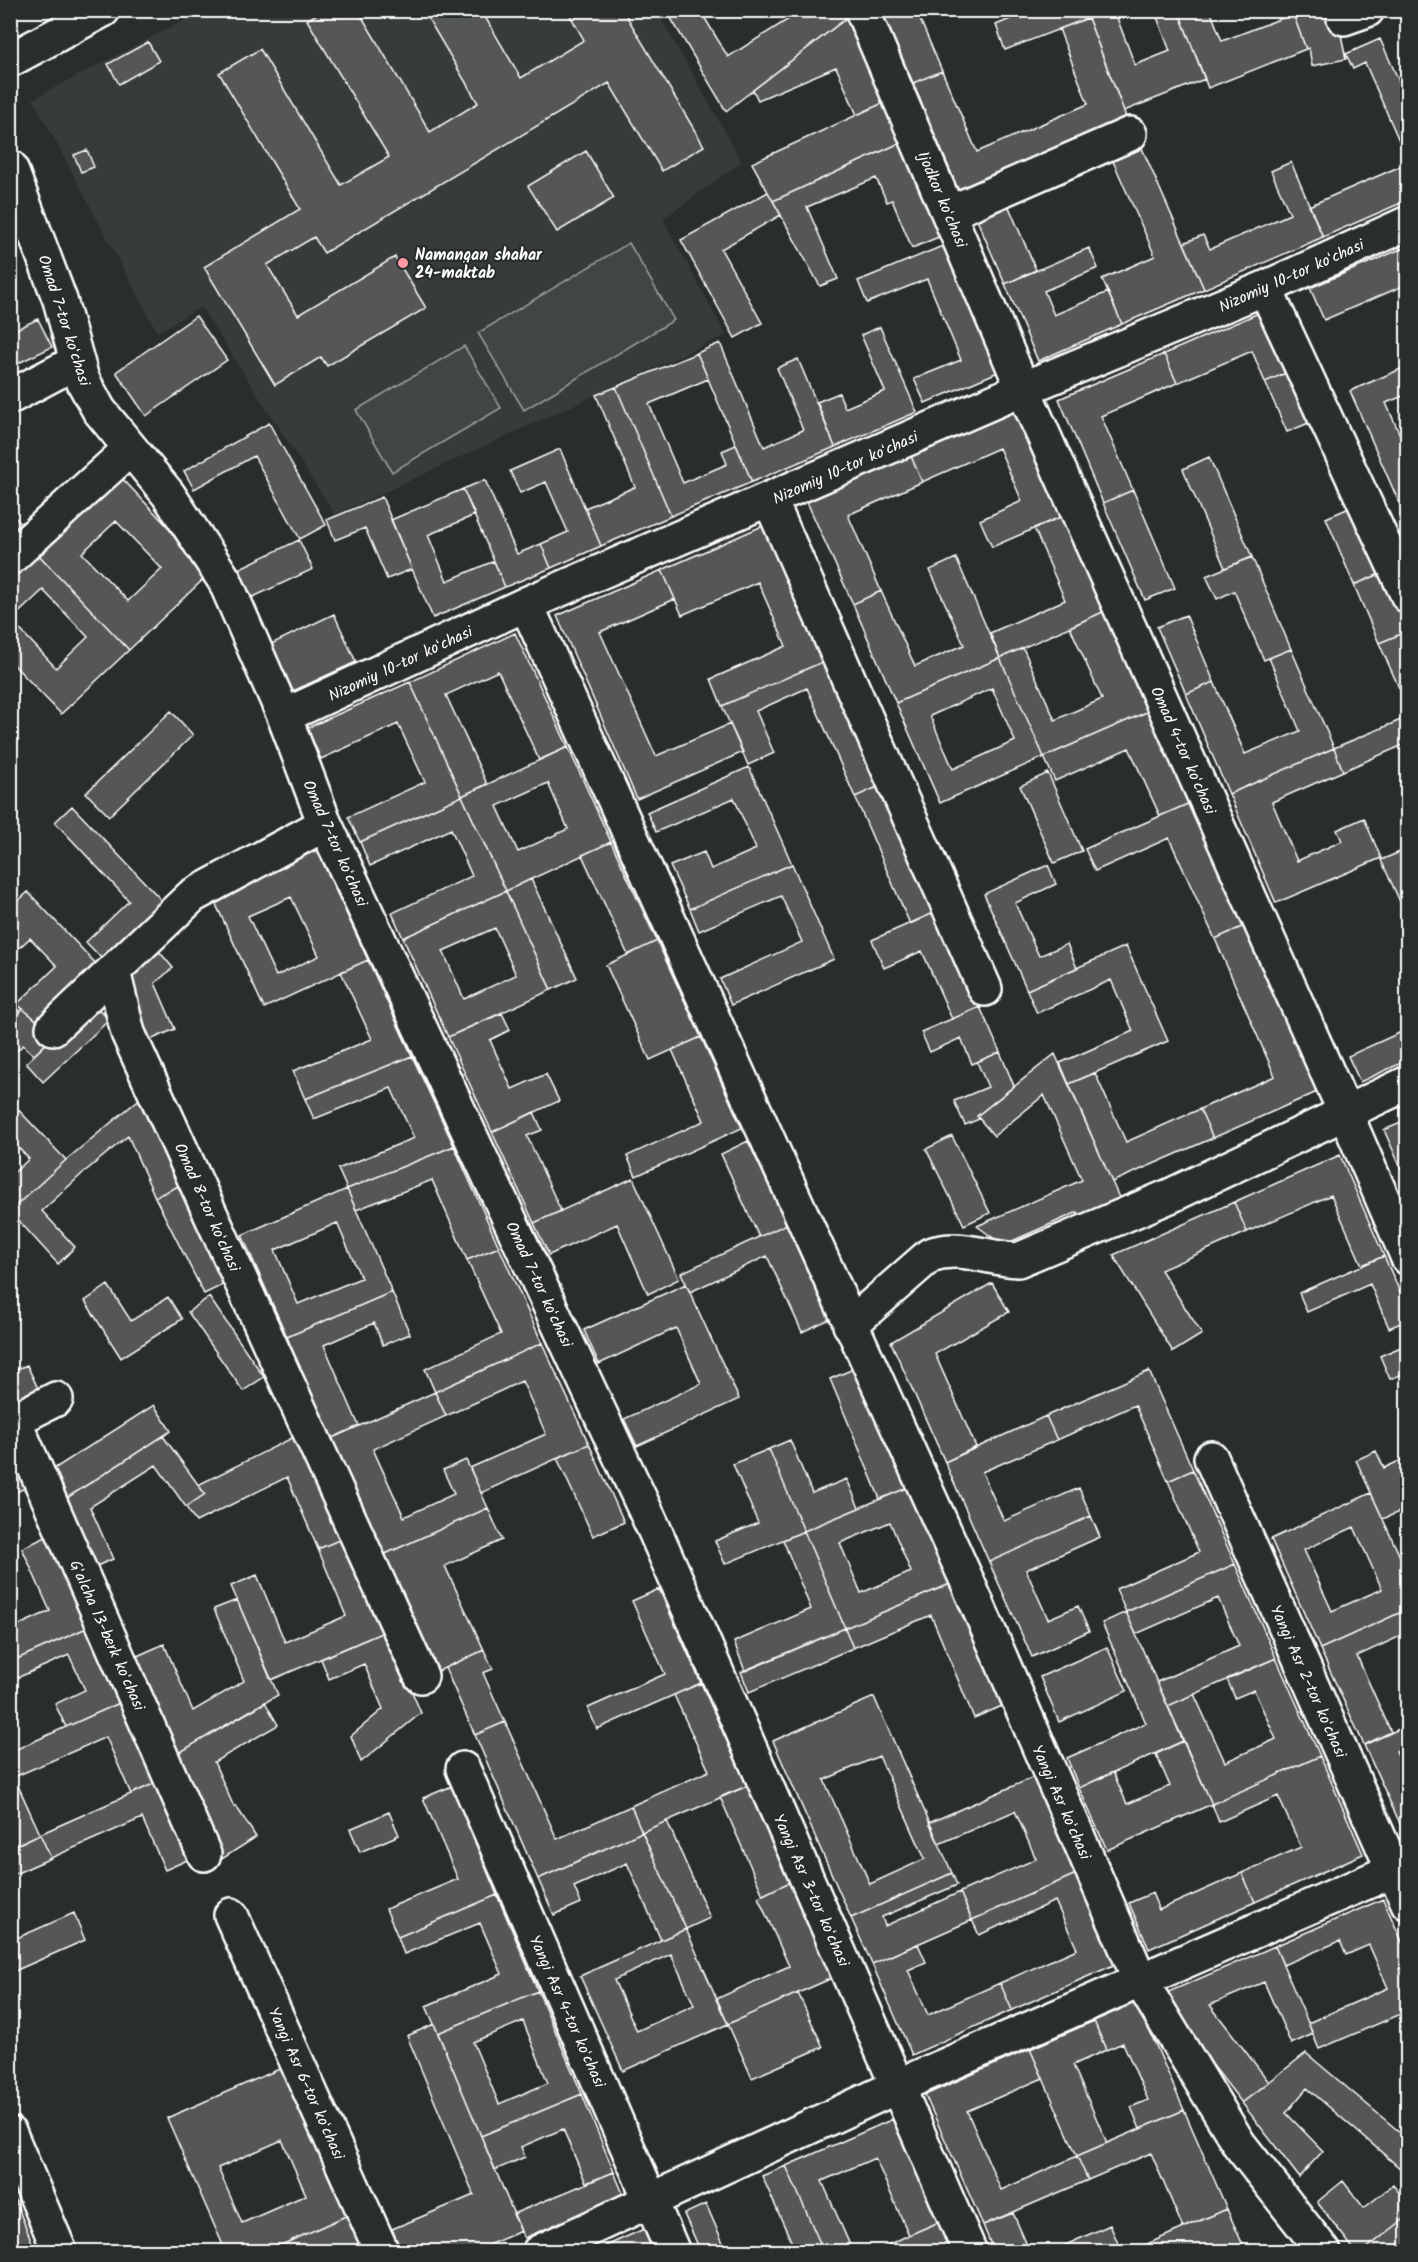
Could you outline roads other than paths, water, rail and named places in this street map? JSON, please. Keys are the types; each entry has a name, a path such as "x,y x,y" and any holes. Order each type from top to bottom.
{"street":[{"path":"10,60 103,10"},
{"name":"Ijodkor koʻchasi","path":"862,10 1023,389"},
{"path":"949,213 1130,134"},
{"name":"Omad 7-tor koʻchasi","path":"10,167 60,300 75,362 82,379 99,410 168,494 225,581 284,716 325,824 654,1529"},
{"name":"Nizomiy 10-tor koʻchasi","path":"284,716 526,604 1023,389 1265,288 1407,223"},
{"path":"1265,288 1407,596"},
{"path":"10,397 75,362"},
{"name":"Omad 4-tor koʻchasi","path":"1023,389 1345,1112 1407,1258"},
{"path":"10,558 130,449"},
{"path":"770,500 985,989"},
{"name":"Yangi Asr koʻchasi","path":"526,604 968,1584 1140,1980 1239,2144 1320,2249"},
{"path":"53,1028 192,896 325,824"},
{"name":"Omad 8-tor koʻchasi","path":"113,971 128,1033 421,1676"},
{"path":"850,1325 930,1255 943,1250 959,1250 1018,1260 1172,1195 1407,1083"},
{"path":"12,1421 56,1399"},
{"name":"Gʻalcha 13-berk koʻchasi","path":"12,1421 204,1854"},
{"name":"Yangi Asr 2-tor koʻchasi","path":"1211,1458 1400,1867 1407,1904"},
{"name":"Yangi Asr 3-tor koʻchasi","path":"654,1529 970,2252"},
{"name":"Yangi Asr 4-tor koʻchasi","path":"463,1769 673,2252"},
{"path":"539,2252 898,2086 1400,1867"},
{"name":"Yangi Asr 6-tor koʻchasi","path":"231,1915 382,2252"},
{"path":"10,2134 60,2252"}],"place":[{"name":"Namangan shahar 24-maktab","path":"403,263"}]}
